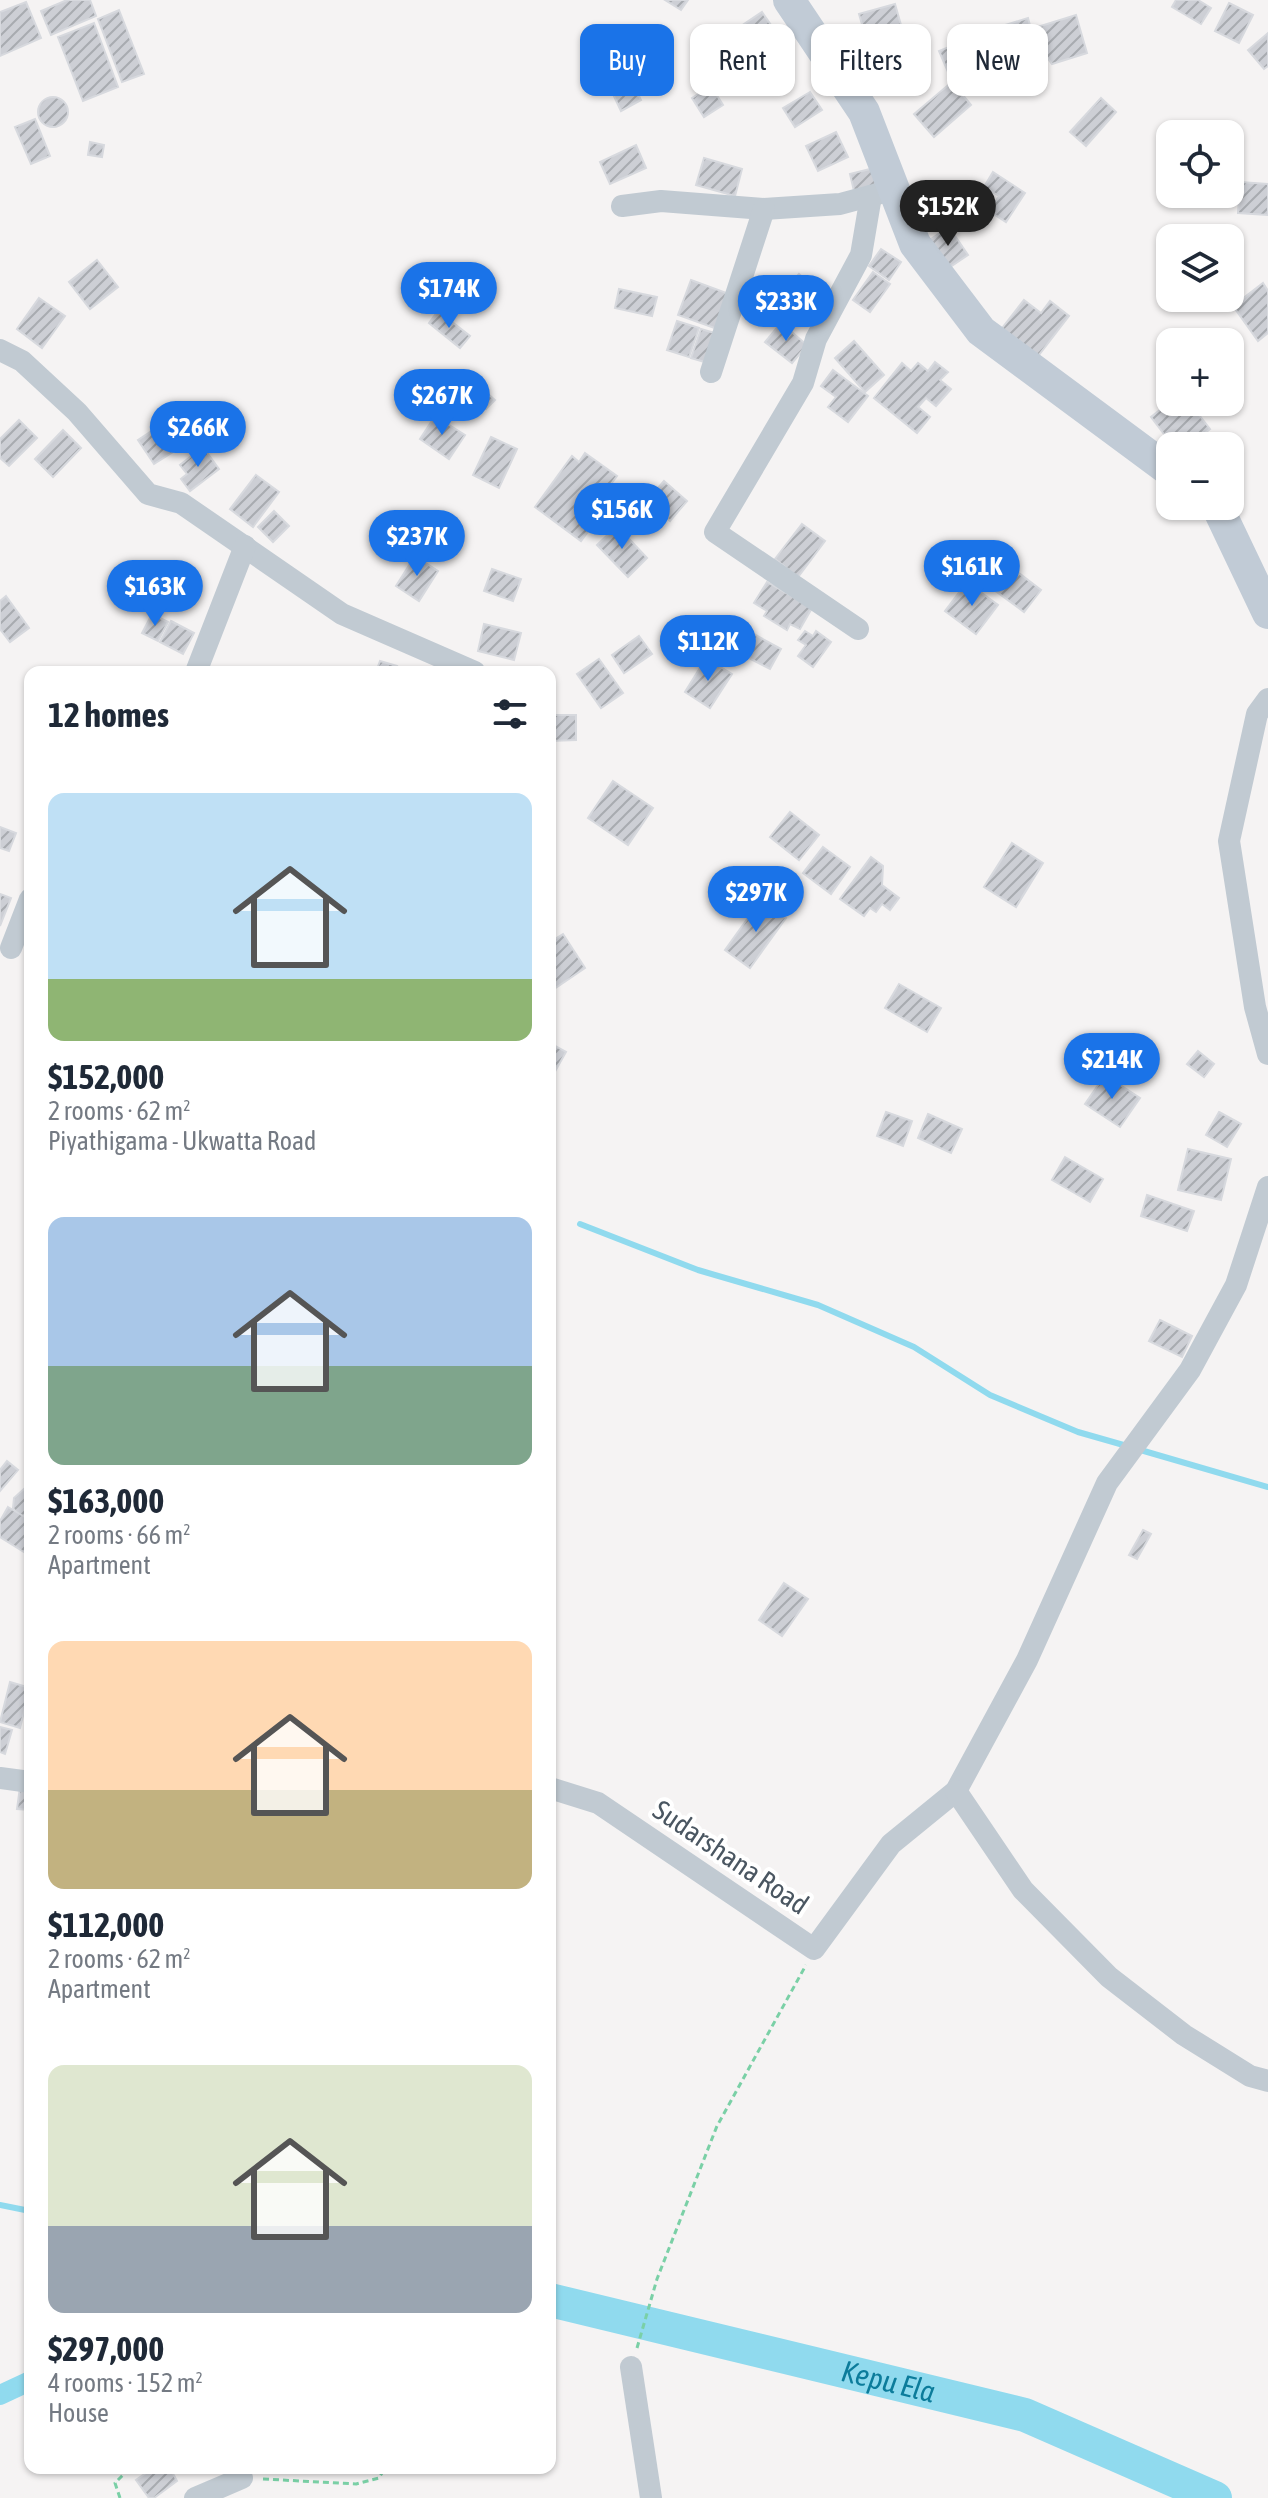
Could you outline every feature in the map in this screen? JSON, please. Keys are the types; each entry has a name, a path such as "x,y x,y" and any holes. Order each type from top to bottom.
{"street":[{"path":"789,0 864,112 883,193 915,244 981,331 1156,461"},
{"path":"622,206 661,201 764,209 840,204 883,193"},
{"path":"858,629 715,532 803,383 816,339 861,255 883,193"},
{"path":"711,372 764,209"},
{"path":"0,350 22,361 77,412 148,494 181,503 342,614 461,666"},
{"path":"1224,520 1268,613"},
{"path":"198,666 245,546"},
{"path":"1268,699 1257,714 1229,841 1255,1007 1268,1054"},
{"path":"14,949 24,918"},
{"path":"1268,1187 1236,1285 1190,1370 1107,1483 1027,1660 956,1791 1023,1890 1109,1977 1184,2035 1250,2076 1268,2081"},
{"path":"0,1778 24,1781"},
{"name":"Sudarshana Road","path":"556,1790 598,1803 814,1949 891,1844 956,1791"},
{"path":"631,2367 651,2498"},
{"path":"195,2498 242,2478"}],"path":[{"path":"631,2367 657,2279 717,2126 814,1949"},
{"path":"120,2498 115,2483 124,2474"},
{"path":"242,2478 356,2484 379,2478 381,2474"}],"building":[{"path":"67,0 90,0 96,16 51,35 41,11"},
{"path":"665,0 688,0 681,10"},
{"path":"1176,0 1198,0 1211,8 1201,24 1172,7"},
{"path":"26,2 41,38 0,56 0,12"},
{"path":"1229,3 1253,15 1239,43 1215,31"},
{"path":"895,4 901,24 862,24 859,14"},
{"path":"119,10 144,74 122,82 98,19"},
{"path":"762,12 770,24 744,24"},
{"path":"1076,15 1087,53 1052,64 1048,59 1047,24"},
{"path":"1028,18 1030,24 1008,24"},
{"path":"94,23 118,87 83,101 58,37"},
{"path":"1268,33 1268,66 1264,69 1248,50"},
{"path":"947,48 947,70 939,51"},
{"path":"947,86 947,96 964,96 971,105 934,137 914,114"},
{"path":"810,92 822,110 795,127 783,108"},
{"path":"614,96 639,96 641,100 621,111"},
{"path":"717,96 723,105 704,117 692,98"},
{"path":"53,97 64,101 68,112 64,123 53,127 42,123 38,112 42,101"},
{"path":"1101,98 1116,112 1086,146 1070,132"},
{"path":"35,119 50,156 31,164 15,127"},
{"path":"836,132 848,157 818,171 806,146"},
{"path":"90,142 104,145 102,157 88,155"},
{"path":"636,145 646,168 610,184 600,162"},
{"path":"704,158 742,169 735,196 696,185"},
{"path":"874,168 878,185 854,191 850,174"},
{"path":"993,172 1025,193 1006,222 989,211 999,196 984,187"},
{"path":"1244,182 1268,184 1268,215 1238,213 1238,208 1244,208"},
{"path":"949,227 968,255 947,269 928,241"},
{"path":"881,249 901,262 889,280 869,266"},
{"path":"97,260 118,287 90,309 69,282"},
{"path":"873,272 890,284 870,312 853,300"},
{"path":"799,274 826,298 805,321 778,297"},
{"path":"691,280 732,295 720,330 678,315"},
{"path":"1263,283 1268,291 1268,333 1258,341 1237,312 1244,312 1244,298"},
{"path":"619,289 657,297 652,316 615,308"},
{"path":"39,298 65,316 42,348 17,329"},
{"path":"1024,300 1041,313 1050,301 1069,316 1035,360 999,332"},
{"path":"438,311 470,336 460,348 429,323"},
{"path":"677,321 699,328 689,357 667,350"},
{"path":"781,323 807,345 792,363 765,342"},
{"path":"701,329 718,334 708,363 691,358"},
{"path":"854,341 884,375 865,392 835,358"},
{"path":"935,362 948,372 940,380 951,389 936,406 926,398 918,407 930,417 917,433 874,398 902,363 911,371 918,363 928,371"},
{"path":"833,370 868,396 848,422 828,407 836,397 821,386"},
{"path":"466,375 495,400 486,409 458,385"},
{"path":"1156,413 1156,416 1200,416 1210,429 1206,432 1162,432 1151,417"},
{"path":"435,416 465,435 449,459 420,439"},
{"path":"173,417 189,442 154,464 138,440"},
{"path":"19,420 37,438 9,466 0,458 0,439"},
{"path":"63,430 81,448 53,477 35,459"},
{"path":"491,437 517,449 499,488 473,475"},
{"path":"203,447 219,469 190,491 181,479 187,474 180,465"},
{"path":"585,453 617,476 611,484 619,489 581,541 535,507 572,456 579,462"},
{"path":"256,475 279,492 253,527 230,509"},
{"path":"664,481 687,501 670,521 647,501"},
{"path":"274,511 289,526 273,542 258,527"},
{"path":"405,514 423,531 412,544 393,527"},
{"path":"802,524 825,541 798,577 775,559"},
{"path":"617,526 647,558 628,577 597,545"},
{"path":"388,531 405,544 393,560 376,547"},
{"path":"415,556 438,571 419,601 396,586"},
{"path":"1007,564 1041,590 1024,612 990,587"},
{"path":"492,569 521,579 513,601 484,591"},
{"path":"767,582 812,608 800,629 790,624 787,630 764,616 767,611 754,603"},
{"path":"967,582 998,605 976,634 945,611"},
{"path":"6,596 29,628 10,642 0,629 0,601"},
{"path":"152,614 168,622 158,641 142,633"},
{"path":"171,621 194,633 183,654 160,642"},
{"path":"484,624 521,633 514,660 478,651"},
{"path":"805,631 813,636 816,631 831,642 813,667 798,656 806,645 798,640"},
{"path":"752,633 781,649 770,669 741,654"},
{"path":"639,636 652,654 624,673 612,655"},
{"path":"706,658 732,674 710,708 685,692"},
{"path":"599,659 623,693 601,708 577,674"},
{"path":"380,661 397,666 378,666"},
{"path":"556,715 576,715 576,740 556,741"},
{"path":"613,781 653,808 628,845 588,818"},
{"path":"790,812 819,835 799,860 770,837"},
{"path":"0,827 16,833 9,851 0,848"},
{"path":"1012,843 1043,863 1016,907 984,887"},
{"path":"823,847 850,867 831,894 803,873"},
{"path":"871,857 883,866 882,885 899,898 890,910 882,904 876,912 870,908 864,916 840,899"},
{"path":"0,894 11,898 0,926"},
{"path":"761,900 786,918 750,968 725,950"},
{"path":"563,934 585,968 556,988 556,938"},
{"path":"899,984 941,1008 927,1032 885,1008"},
{"path":"556,1046 566,1052 556,1070"},
{"path":"1198,1051 1214,1064 1204,1077 1187,1064"},
{"path":"1105,1075 1140,1098 1120,1127 1085,1104"},
{"path":"886,1112 912,1121 903,1146 877,1136"},
{"path":"1219,1112 1241,1124 1227,1147 1206,1135"},
{"path":"928,1114 962,1129 951,1153 918,1138"},
{"path":"1188,1149 1231,1159 1221,1200 1178,1190"},
{"path":"1065,1157 1103,1179 1090,1202 1052,1180"},
{"path":"1147,1195 1194,1211 1187,1231 1141,1216"},
{"path":"1160,1320 1192,1336 1182,1357 1149,1341"},
{"path":"7,1461 18,1470 0,1491 0,1470"},
{"path":"24,1489 24,1517 19,1516 13,1508 14,1498"},
{"path":"8,1507 24,1516 24,1552 0,1537 0,1521"},
{"path":"1143,1530 1151,1534 1137,1559 1129,1555"},
{"path":"784,1583 808,1599 782,1636 759,1620"},
{"path":"10,1682 24,1686 24,1712 20,1728 0,1722"},
{"path":"0,1727 12,1730 5,1754 0,1752"},
{"path":"20,1787 24,1787 24,1810 17,1809"},
{"path":"144,2474 173,2474 177,2481 154,2498 149,2498 136,2480"}],"waterway":[{"path":"580,1224 698,1270 818,1305 914,1347 990,1395 1078,1432 1127,1446"},
{"path":"1137,1449 1268,1487"},
{"name":"Kepu Ela","path":"0,2205 24,2210"},
{"name":"Kepu Ela","path":"556,2301 1025,2415 1215,2498"},
{"path":"0,2395 24,2384"}]}
